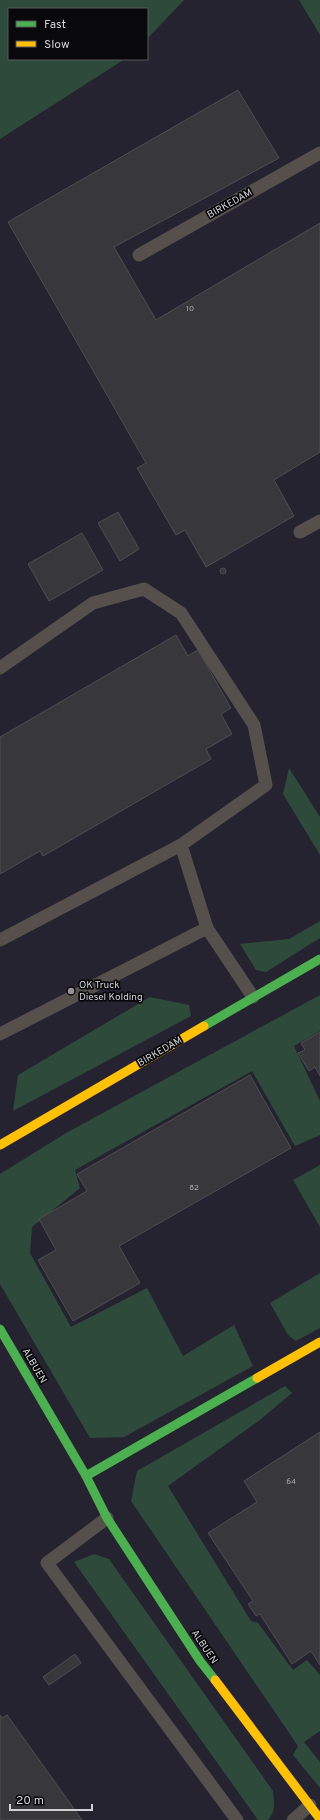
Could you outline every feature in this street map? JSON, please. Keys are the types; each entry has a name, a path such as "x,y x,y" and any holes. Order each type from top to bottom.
{"street":[{"name":"BIRKEDAM","path":"0,1145 320,959"},
{"name":"ALBUEN","path":"0,1329 86,1476 107,1518 200,1661 320,1819"},
{"path":"86,1476 320,1342"}],"lane":[{"name":"BIRKEDAM","path":"139,255 320,153"},
{"path":"300,532 320,521"},
{"path":"0,668 93,603 144,589 181,613 254,725 266,785 181,845 0,940"},
{"path":"181,845 208,928 253,998"},
{"path":"0,1034 208,928"},
{"path":"107,1518 47,1563 237,1820"},
{"path":"293,1820 310,1805"}],"shaded area":[{"path":"183,0 299,0 320,35 320,1820 0,1820 0,139 123,60 148,60 148,38"}],"green space":[{"path":"0,0 184,0 148,38 148,8 8,8 8,60 123,60 0,139"},
{"path":"299,0 320,0 320,35"},
{"path":"289,768 320,817 320,855 283,794"},
{"path":"320,921 320,938 266,972 256,970 240,944 289,939"},
{"path":"320,995 320,1031 294,1046 320,1101 320,1135 295,1146 252,1071 75,1170 80,1188 32,1227 30,1253 71,1327 147,1288 183,1356 234,1325 253,1366 124,1437 90,1438 0,1284 0,1174 66,1133"},
{"path":"150,997 189,1005 191,1016 13,1111 18,1075"},
{"path":"320,1165 320,1227 293,1180"},
{"path":"320,1273 320,1328 296,1341 288,1335 270,1303"},
{"path":"285,1386 292,1393 260,1420 168,1486 251,1621 258,1623 293,1670 307,1660 320,1675 320,1731 304,1742 320,1762 320,1788 293,1755 298,1746 131,1501 137,1471"},
{"path":"94,1554 109,1559 273,1791 273,1810 271,1817 268,1820 258,1820 74,1562"}],"building":[{"path":"238,90 279,158 114,247 156,320 320,223 320,452 274,480 294,516 206,567 185,530 176,535 137,468 146,463 8,222"},
{"path":"118,512 139,549 120,561 98,523"},
{"path":"82,533 103,570 49,601 28,564"},
{"path":"223,568 226,571 223,574 220,571"},
{"path":"176,635 188,656 198,650 231,708 221,714 232,734 206,749 211,759 43,856 40,851 0,874 0,737"},
{"path":"320,1032 320,1076 315,1067 309,1071 298,1053 305,1050 301,1043"},
{"path":"250,1075 291,1148 119,1246 140,1283 73,1321 38,1260 56,1250 39,1219 87,1191 77,1174"},
{"path":"320,1432 320,1665 311,1651 292,1664 260,1614 256,1616 248,1604 253,1601 208,1533 257,1502 244,1481"},
{"path":"75,1654 81,1663 49,1685 43,1677"},
{"path":"0,1715 2,1718 7,1715 82,1820 0,1820"}],"traffic: fast":[{"path":"204,1026 320,959"},
{"path":"0,1329 86,1476 107,1518 200,1661 215,1680"},
{"path":"86,1476 257,1378"}],"traffic: slow":[{"path":"0,1145 204,1026"},
{"path":"257,1378 320,1342"},
{"path":"215,1680 320,1819"}],"place":[{"name":"OK Truck Diesel Kolding","path":"71,991"}]}
